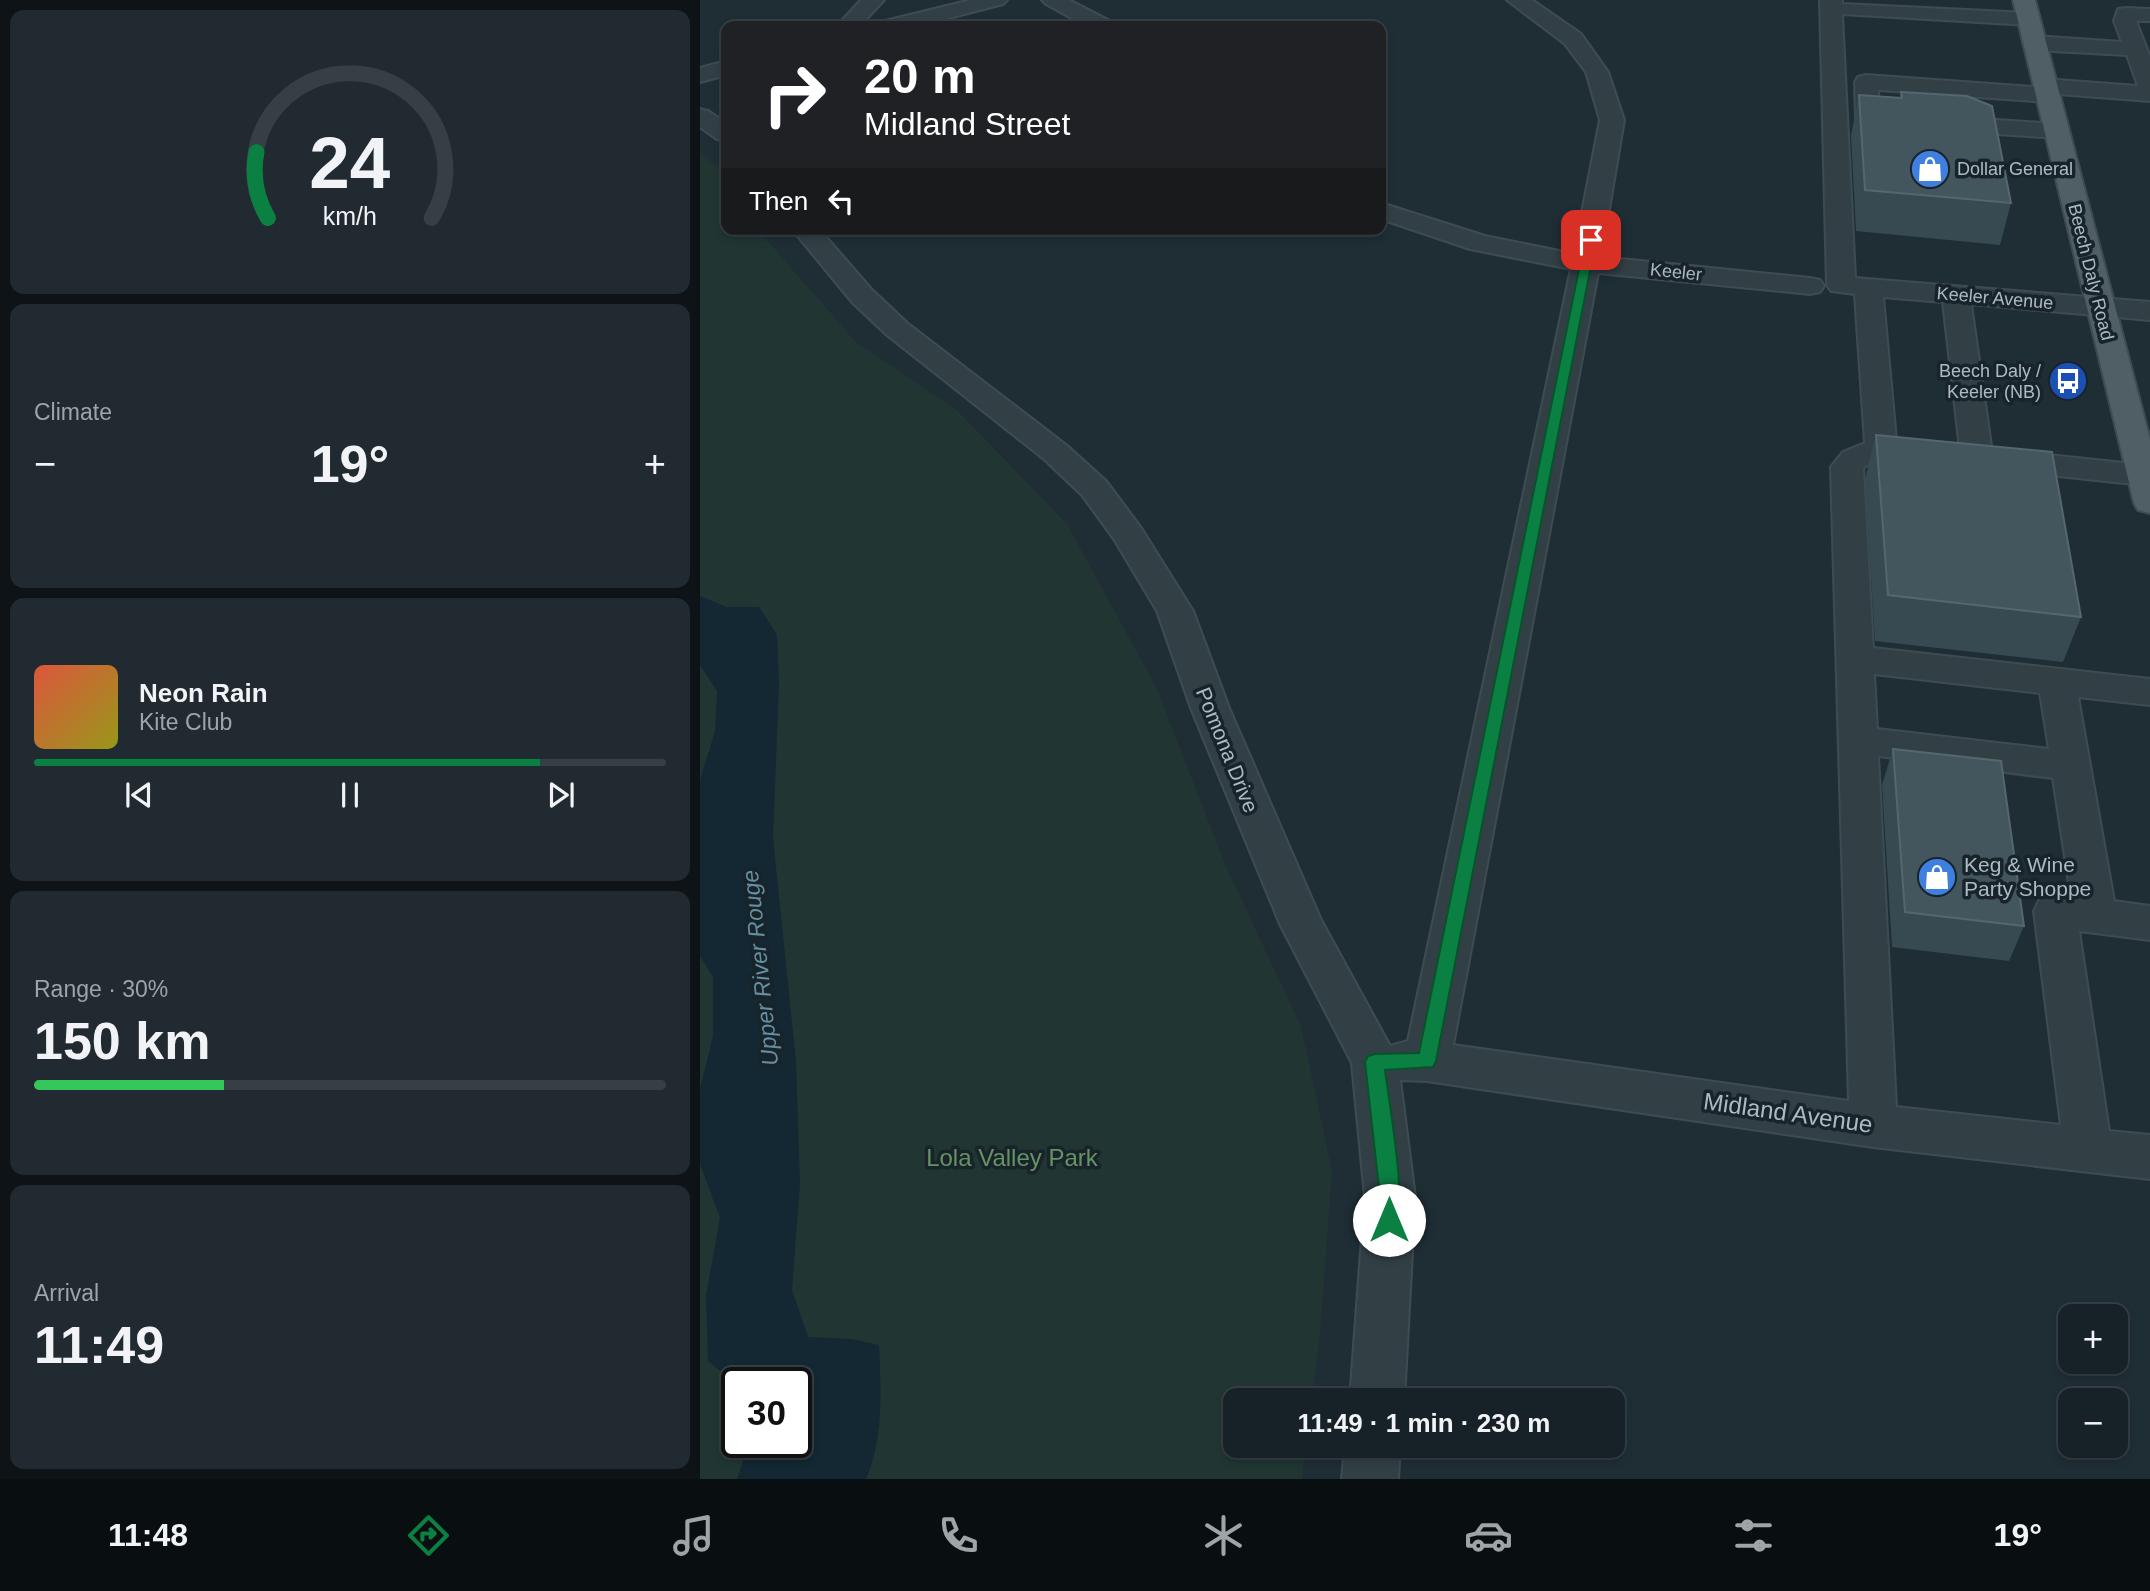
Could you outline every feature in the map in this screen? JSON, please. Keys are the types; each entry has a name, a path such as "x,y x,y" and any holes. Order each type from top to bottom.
{"main road":[{"name":"Beech Daly Road","path":"2029,20 2100,307 2140,426 2146,489"}],"street":[{"path":"853,21 873,0"},
{"path":"913,21 996,0"},
{"path":"1053,0 1093,21"},
{"path":"1427,1061 1586,264 1612,120 1597,72 1573,39 1518,0"},
{"path":"1881,447 1854,286 1839,4 2029,20 2135,49"},
{"path":"2150,15 2126,14 2125,20 2150,87"},
{"path":"700,75 721,69"},
{"path":"2056,131 1868,118 1866,82 2150,94"},
{"path":"700,116 721,131"},
{"name":"Keeler","path":"1386,213 1479,243 1586,264 1810,286"},
{"name":"Pomona Drive","path":"810,235 862,296 897,329 1055,452 1094,488 1129,535 1175,611 1219,732 1301,925 1375,1062 1390,1197 1378,1388"},
{"name":"Keeler Avenue","path":"1854,286 2150,311"},
{"path":"1956,295 1977,458"},
{"path":"1873,1126 1847,467 1853,458 1881,447 1977,458 2146,489"},
{"path":"1855,659 2150,692"},
{"path":"2057,681 2095,916"},
{"path":"1857,740 2070,766"},
{"path":"2088,1149 2055,911 2150,923"},
{"name":"Midland Avenue","path":"1375,1062 1427,1061 1873,1126 2150,1157"},
{"path":"1370,1479 1372,1458"}],"green space":[{"name":"Lola Valley Park","path":"700,152 721,171 721,235 762,235 856,342 958,411 1067,524 1156,687 1227,869 1301,1026 1332,1171 1313,1388 1223,1388 1223,1458 1305,1458 1302,1479 700,1479"}],"water":[{"name":"Upper River Rouge","path":"700,596 727,607 759,607 777,635 779,683 773,838 796,1061 800,1184 792,1290 808,1337 852,1339 879,1345 879,1430 866,1479 737,1479 744,1458 812,1458 812,1367 721,1367 721,1371 708,1361 706,1295 720,1218 700,1164 700,1089 713,1036 713,977 700,956 700,780 715,731 717,691 700,665"}],"building":[{"path":"1901,92 1967,96 1992,106 2011,203 1865,190 1859,95 1902,98"},
{"path":"1876,435 2052,452 2081,617 1888,595"},
{"path":"1893,749 2001,761 2024,926 1905,912"}],"place":[{"name":"Dollar General","path":"1930,169"},
{"name":"Beech Daly / Keeler (NB)","path":"2068,381"},
{"name":"Keg & Wine Party Shoppe","path":"1937,877"}],"route":[{"path":"1389,1220 1390,1197 1375,1062 1427,1061 1591,240"}]}
